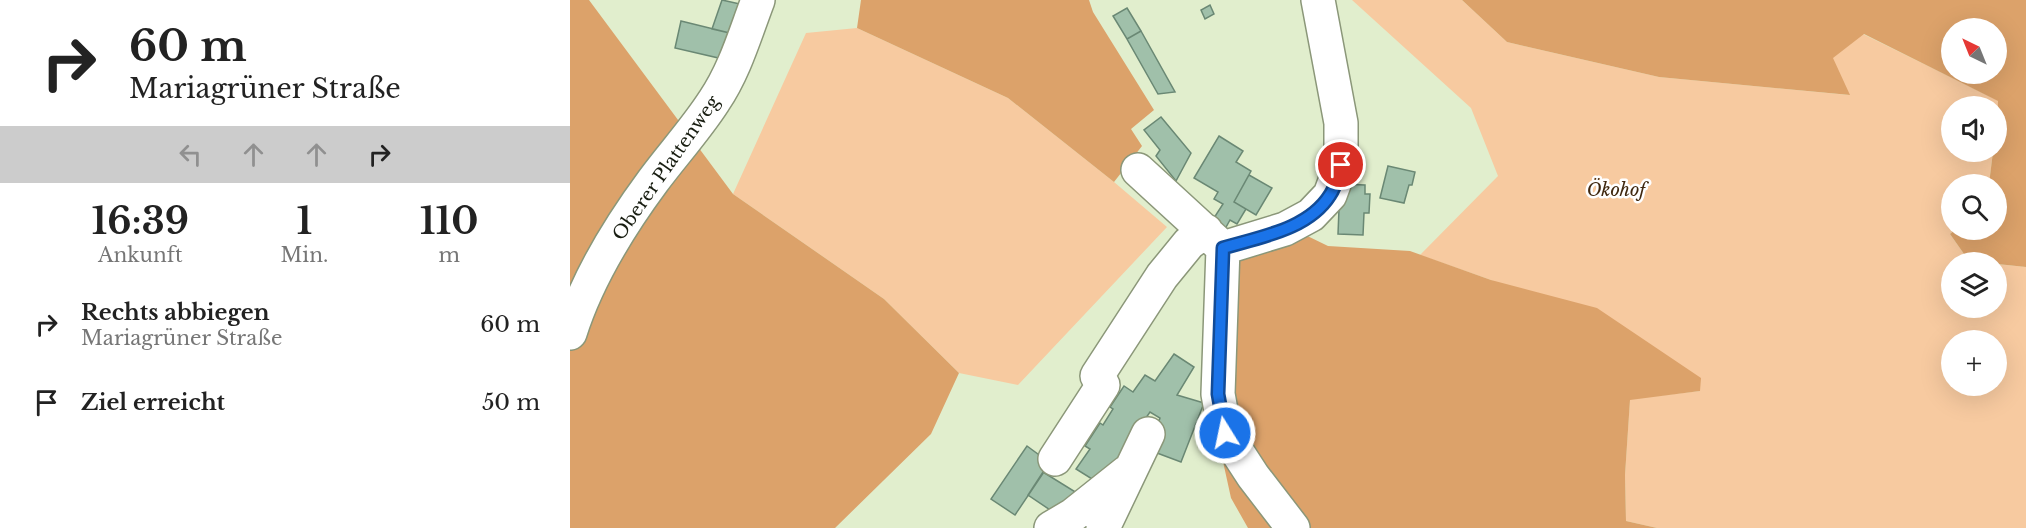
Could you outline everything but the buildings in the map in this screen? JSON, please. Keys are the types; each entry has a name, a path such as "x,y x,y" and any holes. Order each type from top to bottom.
{"street":[{"name":"Oberer Plattenweg","path":"570,333 587,286 612,244 652,182 716,99 734,64 758,0"},
{"path":"1055,459 1103,385 1097,376 1162,276 1189,243 1285,229 1311,215 1330,195 1341,165 1341,123 1318,0"},
{"path":"1138,170 1215,239 1218,394 1225,433 1252,476 1293,528"},
{"path":"1103,528 1148,434"},
{"path":"1051,528 1073,515 1131,469"}],"green space":[{"name":"Ökohof","path":"1352,0 1462,0 1507,42 1659,77 1849,95 1832,58 1863,34 1941,72 1941,84 1964,84 1989,96 1941,96 1941,162 1992,162 1990,174 1941,174 1941,240 1954,240 1963,252 1941,252 1941,318 2007,318 2007,265 2026,267 2026,528 1657,528 1626,521 1625,475 1630,399 1700,391 1491,280 1420,255 1498,176 1471,108"},
{"path":"857,28 1008,98 1167,227 1018,385 959,373 884,299 733,194 806,33"}],"shaded area":[{"path":"570,0 589,0 733,194 884,299 959,373 931,434 835,528 570,528"},
{"path":"861,0 1089,0 1093,12 1154,110 1131,129 1142,146 1114,182 1008,98 857,28"},
{"path":"1462,0 2026,0 2026,267 2007,265 2007,252 1963,252 1954,240 2007,240 2007,174 1990,174 1992,162 2007,162 2007,96 1988,96 1964,84 2007,84 2007,18 1941,18 1941,72 1864,34 1833,58 1850,95 1659,77 1507,42"},
{"path":"1295,230 1328,246 1410,251 1491,280 1597,308 1701,378 1700,391 1630,400 1625,475 1626,521 1657,528 1248,528 1231,498 1206,384 1229,251"}],"route":[{"path":"1225,433 1218,394 1223,248 1285,229 1311,215 1330,195 1341,165"}]}
